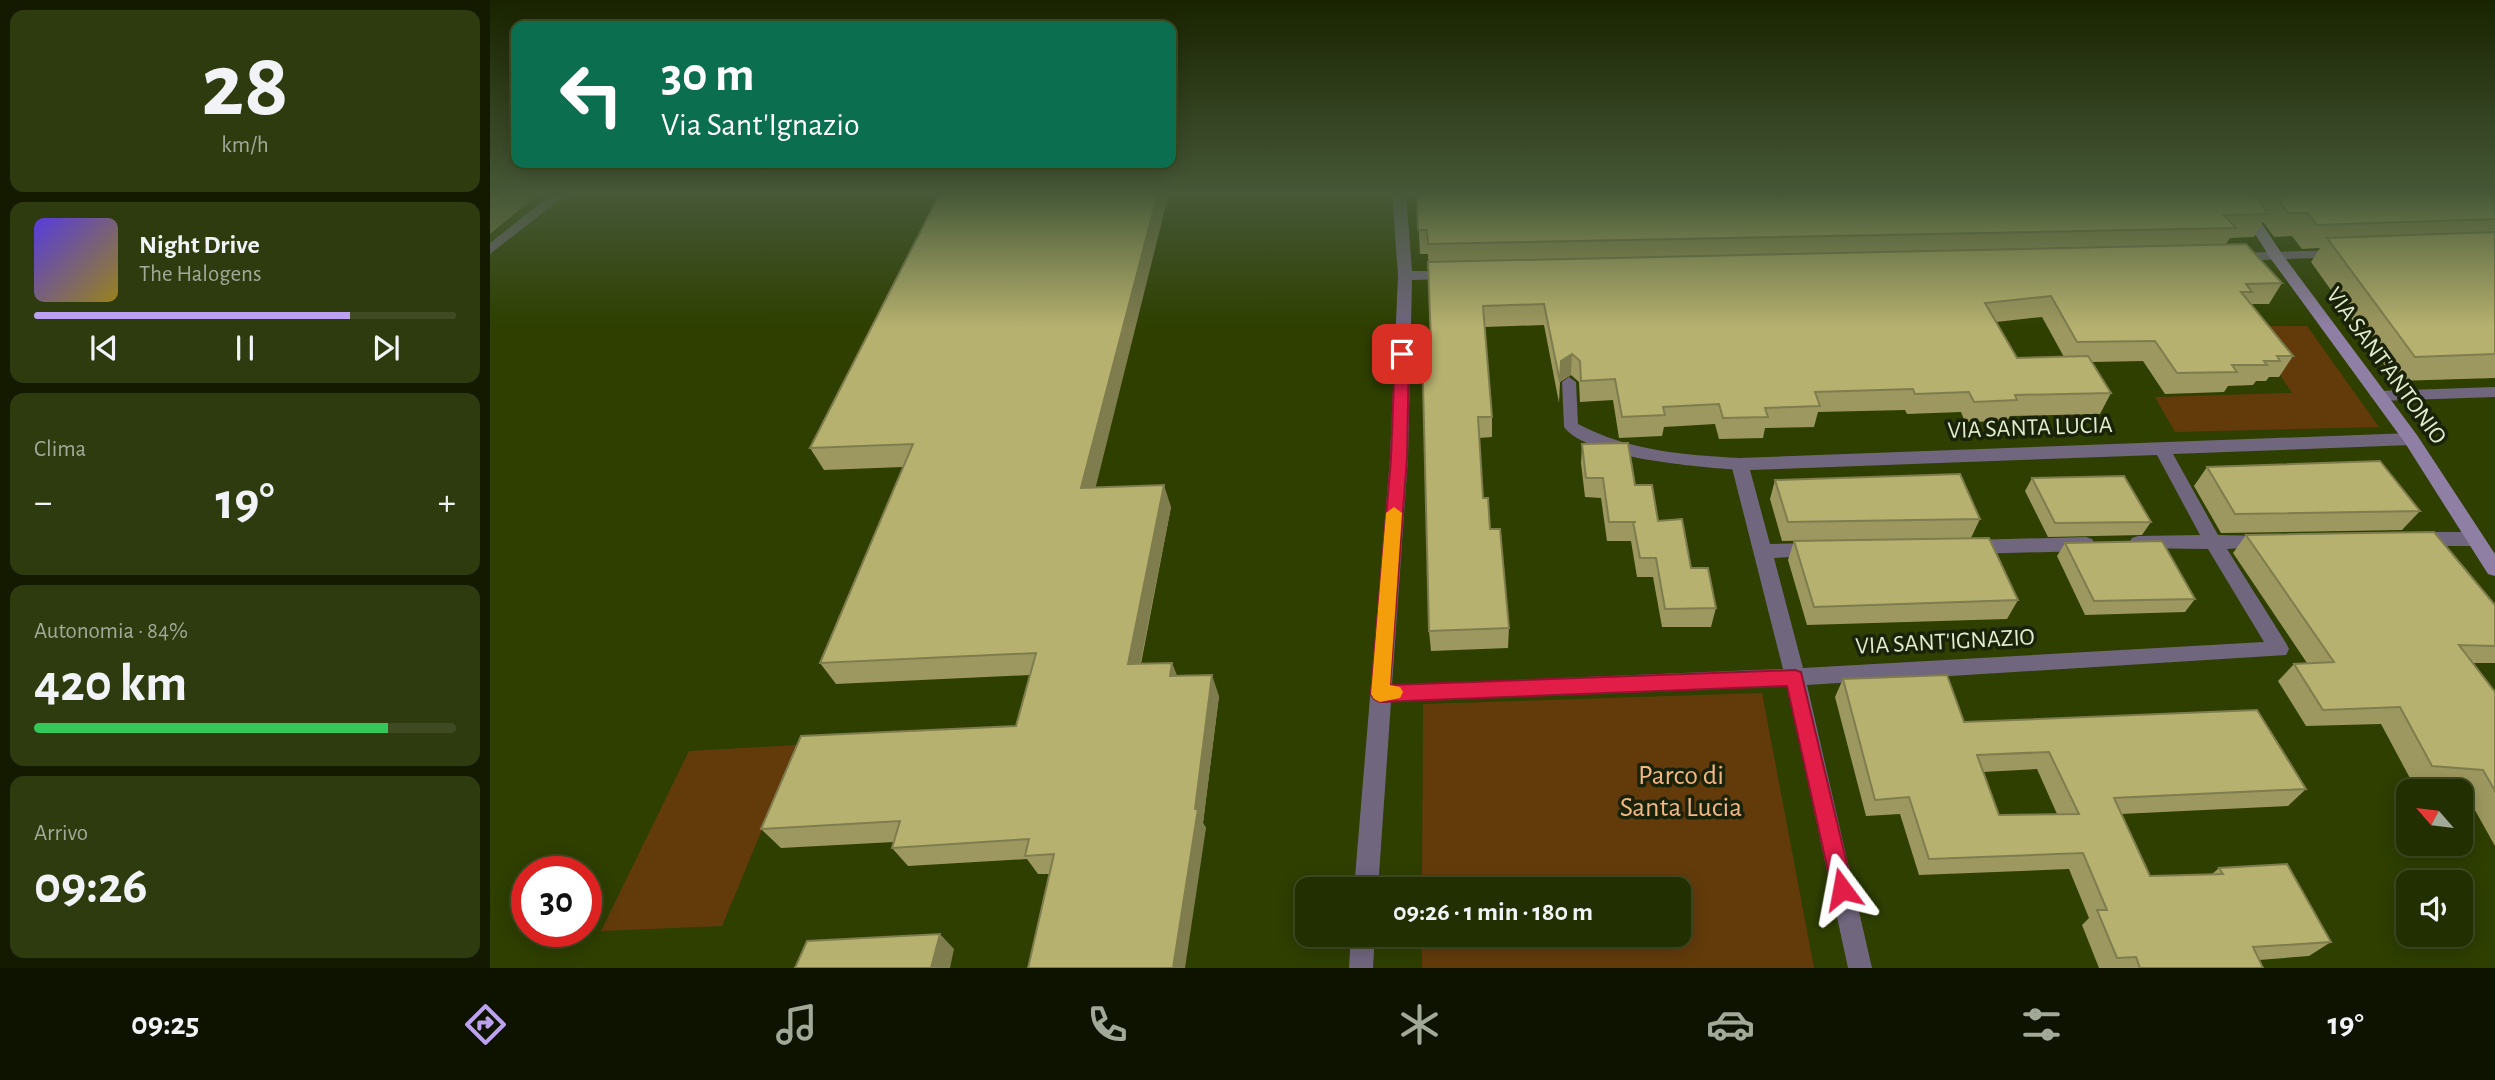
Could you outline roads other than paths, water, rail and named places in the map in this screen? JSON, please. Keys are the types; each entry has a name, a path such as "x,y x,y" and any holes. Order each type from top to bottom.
{"street":[{"path":"490,250 505,238"},
{"path":"1367,877 1399,458 1405,276 1402,238"},
{"name":"VIA SANT'ANTONIO","path":"2265,238 2411,439 2495,569"},
{"path":"2223,258 2356,253"},
{"path":"1405,276 1460,275"},
{"path":"2378,396 2495,392"},
{"name":"VIA SANTA LUCIA","path":"1740,464 2411,439"},
{"name":"VIA SANT'IGNAZIO","path":"1380,694 1795,677 2279,649 2213,542 2161,447"},
{"path":"1740,464 1795,677 1860,968"},
{"path":"2406,540 2474,539"},
{"path":"1955,547 2282,541"},
{"path":"1762,551 1833,550"},
{"path":"1361,968 1362,947"}],"lane":[{"path":"1569,382 1571,427 1594,441 1676,460 1740,464"}],"park label":[{"name":"Parco di Santa Lucia","path":"1681,792"}]}
